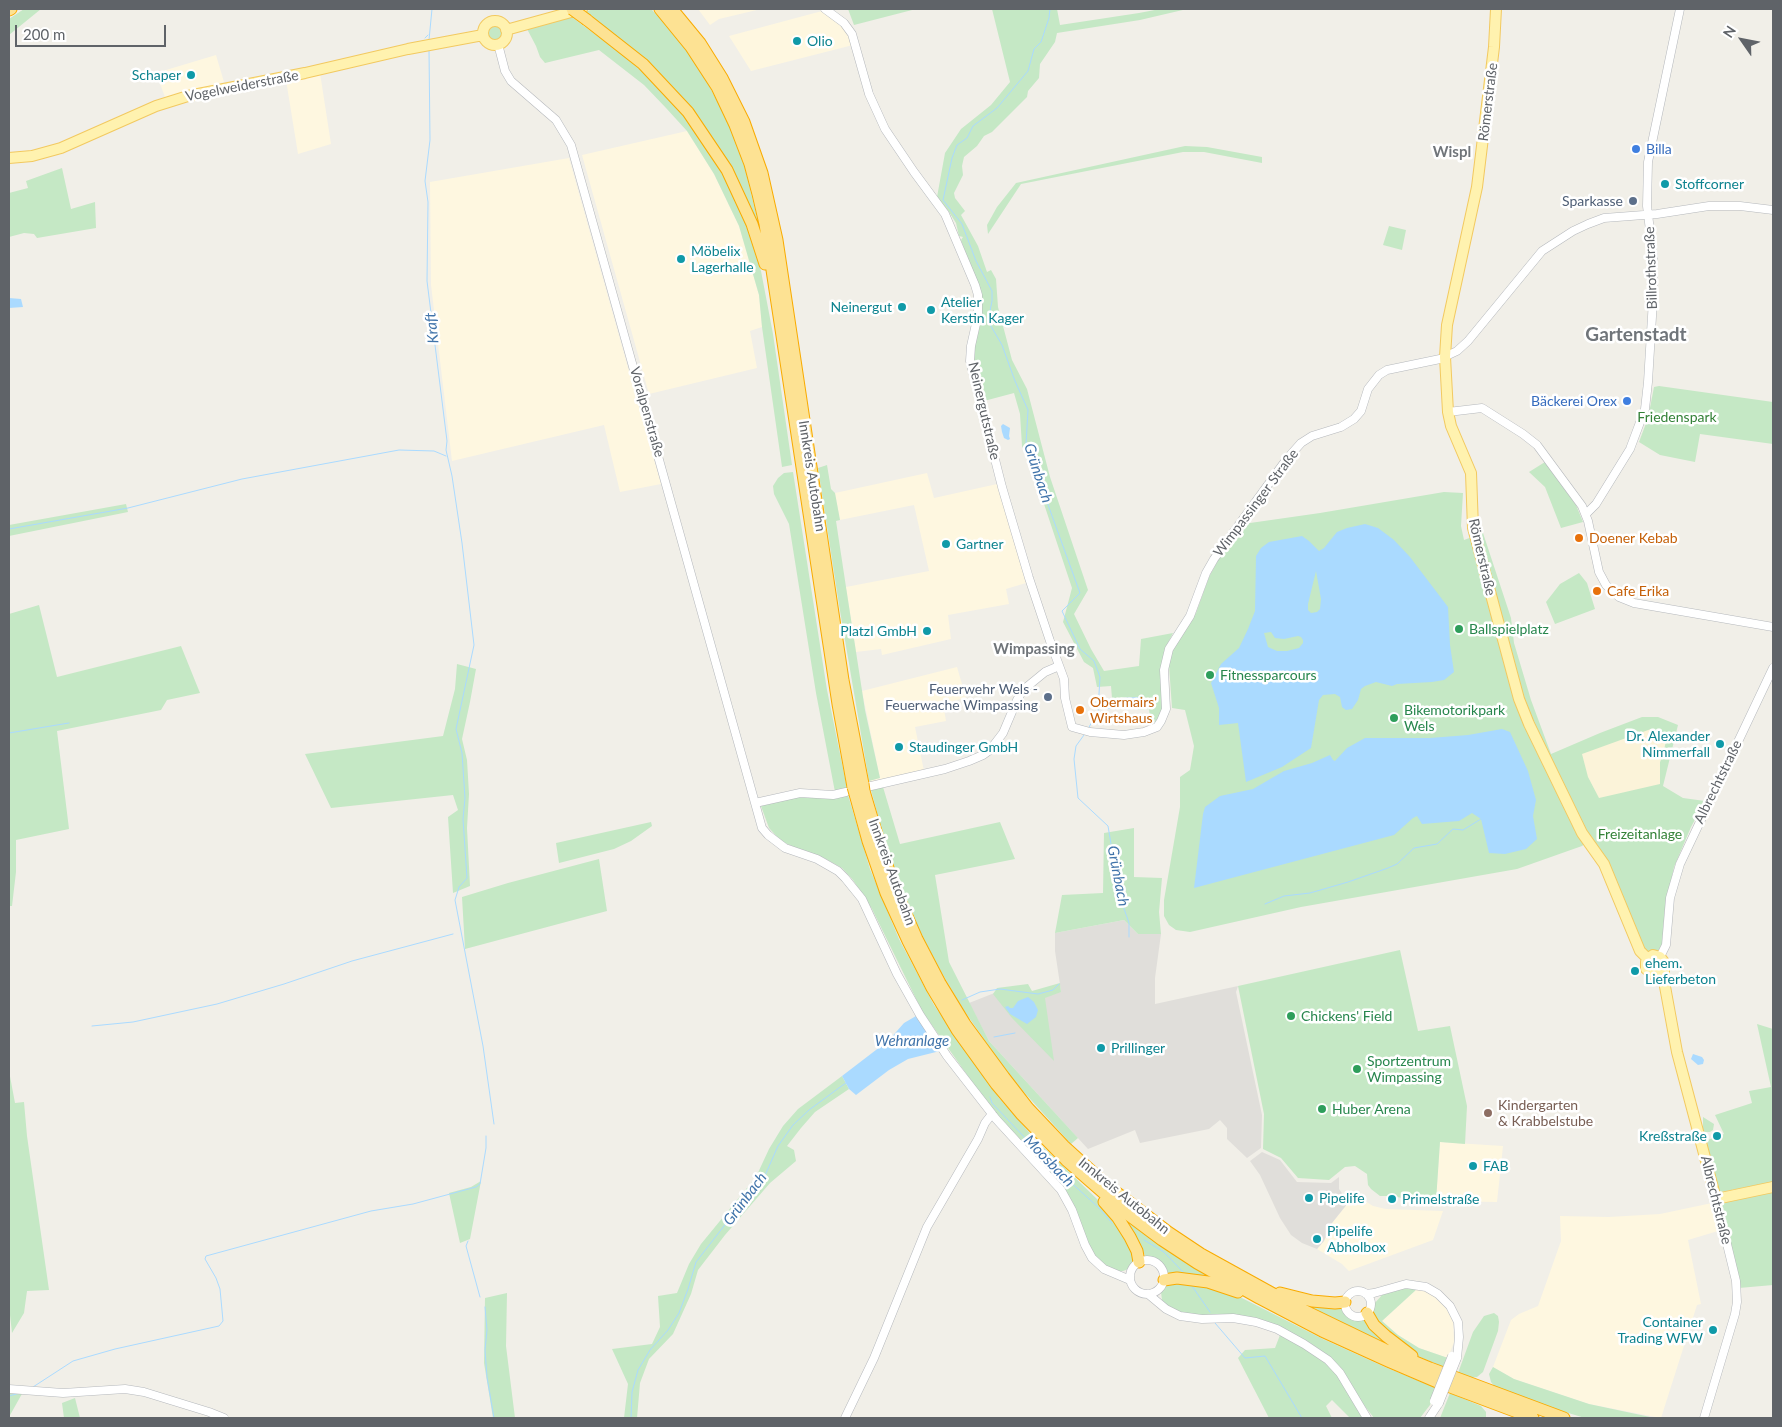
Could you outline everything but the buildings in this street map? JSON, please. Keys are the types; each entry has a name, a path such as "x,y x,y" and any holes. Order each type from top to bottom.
{"highway":[{"path":"572,9 619,44 649,70 688,112 727,170 745,209 775,292"},
{"name":"Innkreis Autobahn","path":"660,9 691,47 717,87 735,125 750,164 764,224 806,466"},
{"name":"Innkreis Autobahn","path":"672,9 700,43 722,78 744,122 762,173 776,240 838,704 859,789 868,841 886,893 908,941 932,988 957,1030 996,1084 1046,1140 1090,1182 1130,1216 1197,1263 1258,1293 1430,1368 1564,1418"},
{"name":"Innkreis Autobahn","path":"859,789 895,889 917,939 940,983 965,1024 1028,1108 1108,1186 1168,1232 1258,1293 1314,1327 1437,1382 1533,1418"},
{"path":"1090,1182 1124,1226 1137,1251 1135,1266"},
{"path":"1164,1280 1176,1278 1312,1301 1345,1302"},
{"path":"1367,1314 1386,1336 1430,1368"}],"main road":[{"path":"506,30 582,9"},
{"name":"Römerstraße","path":"1496,9 1494,47 1478,187 1448,318 1445,357 1448,412 1451,426 1470,473 1473,528 1519,699 1529,724 1582,833 1604,864 1640,951 1648,959"},
{"path":"491,21 499,21 506,30 506,37 498,44 490,44 483,35 485,25 491,21"},
{"name":"Vogelweiderstraße","path":"9,158 32,156 61,148 156,106 188,96 483,35"},
{"path":"1648,959 1654,955 1660,957"},
{"name":"Albrechtstraße","path":"1660,957 1664,962 1661,975 1678,1052 1716,1199"},
{"name":"Albrechtstraße","path":"1648,959 1646,969 1649,972 1661,975"},
{"path":"1716,1199 1773,1187"}],"street":[{"name":"Neinergutstraße","path":"825,9 844,23 852,34 870,94 885,129 945,214 975,285 978,295 978,315 971,346 970,361 1006,502 1028,578 1064,679 1065,698 1072,727"},
{"name":"Billrothstraße","path":"1586,514 1596,504 1630,449 1645,409 1653,300 1653,255 1648,215 1650,150 1680,9"},
{"name":"Voralpenstraße","path":"498,44 505,71 511,81 556,120 571,145 762,828 768,836 785,848 817,860 838,872 862,899 883,947 920,1015 947,1056 992,1114 1061,1190 1072,1210 1092,1258 1104,1270 1119,1274 1130,1280"},
{"name":"Wimpassinger Straße","path":"1072,727 1086,731 1124,735 1151,730 1161,722 1166,709 1164,670 1166,658 1173,642 1194,608 1206,573 1219,552 1286,460 1301,443 1312,436 1349,424 1361,411 1368,389 1379,374 1387,370 1445,357 1457,351 1468,341 1542,251 1573,231 1604,218 1722,206 1773,210"},
{"path":"1448,412 1482,408 1523,434 1541,450 1575,495 1586,514 1599,572 1606,585 1619,597 1628,602 1772,628"},
{"path":"755,803 800,793 834,795 945,769 983,755 990,750 1003,734 1023,690 1045,672 1059,666"},
{"name":"Albrechtstraße","path":"1660,957 1666,945 1670,898 1680,864 1773,668"},
{"path":"845,1418 874,1358 927,1227 978,1139 985,1123 992,1114"},
{"name":"Albrechtstraße","path":"1704,1418 1737,1302 1736,1281 1716,1199"},
{"path":"1119,1274 1147,1260 1156,1263 1163,1270 1164,1280 1158,1290 1148,1294"},
{"path":"1135,1266 1130,1280 1136,1290 1148,1294 1173,1314 1180,1316 1234,1318 1256,1322 1304,1344 1328,1360 1340,1373 1367,1418"},
{"path":"1368,1297 1399,1285 1413,1284 1426,1287 1438,1294 1450,1306 1456,1316 1459,1332 1458,1346 1430,1416"},
{"path":"1158,1290 1160,1304"},
{"path":"1354,1292 1362,1292 1368,1297 1370,1310 1367,1314 1359,1317 1351,1316 1345,1309 1348,1295 1354,1292"},
{"path":"9,1389 63,1394 125,1389 144,1392 224,1418"}],"shaded area":[{"path":"698,9 761,9 719,19 710,25"},
{"path":"822,11 835,19 846,30 853,45 751,71 729,36"},
{"path":"216,55 224,82 165,97 156,73"},
{"path":"320,73 331,144 298,154 286,80"},
{"path":"687,131 714,174 739,226 759,295 762,327 750,331 757,368 649,394 582,155"},
{"path":"569,158 661,484 620,492 604,425 452,461 431,285 430,182"},
{"path":"927,473 934,498 997,484 1026,583 1006,589 1009,604 948,615 951,639 882,655 881,649 856,652 846,587 929,571 914,505 840,520 835,493"},
{"path":"957,667 966,698 943,703 946,721 915,727 924,771 871,790 869,781 880,778 862,691"},
{"path":"1124,920 1138,934 1161,934 1155,978 1155,1004 1238,986 1236,992 1262,1115 1261,1148 1247,1158 1227,1139 1227,1128 1220,1120 1209,1129 1140,1143 1135,1130 1088,1149 989,1041 969,1003 997,992 1034,1002 1061,991 1055,951 1055,933"},
{"path":"1440,1142 1503,1146 1497,1202 1436,1201"},
{"path":"1262,1152 1280,1160 1297,1182 1331,1183 1339,1177 1339,1189 1344,1196 1352,1198 1332,1223 1324,1241 1317,1249 1302,1243 1291,1235 1280,1218 1260,1175 1250,1161"},
{"path":"1357,1196 1373,1206 1386,1209 1443,1211 1433,1240 1349,1271 1342,1264 1317,1249 1324,1241 1332,1223 1352,1198"},
{"path":"1712,1203 1718,1231 1688,1240 1701,1304 1697,1305 1661,1418 1589,1404 1514,1379 1493,1367 1511,1320 1519,1314 1538,1306 1561,1241 1560,1216 1609,1217 1660,1214"},
{"path":"1417,1289 1430,1293 1442,1302 1449,1313 1453,1322 1454,1342 1448,1358 1419,1348 1398,1335 1382,1321"}],"green space":[{"path":"24,9 41,9 9,35 9,19"},
{"path":"594,9 651,9 673,31 705,78 728,122 745,168 760,230 758,231 699,119 668,82 643,58 584,12"},
{"path":"848,9 916,9 854,25"},
{"path":"992,9 1057,9 1060,25 1160,9 1187,9 1140,20 1057,33 1055,42 1040,64 1039,78 1028,91 1027,97 964,157 963,175 954,193 955,198 965,211 961,215 978,246 987,272 991,270 996,279 998,307 1012,360 1027,389 1050,477 1088,590 1074,614 1091,649 1104,671 1139,666 1141,639 1173,633 1165,649 1162,667 1163,713 1151,726 1149,709 1138,710 1139,697 1112,698 1111,686 1097,687 1093,668 1084,662 1063,622 1072,588 1036,480 1022,446 1020,414 1014,393 984,401 974,361 980,293 961,240 963,237 959,236 956,223 937,197 945,153 961,129 991,105 1010,82"},
{"path":"569,15 623,55 654,82 679,109 701,138 727,182 744,219 761,271 773,334 792,465 782,467 759,295 739,226 714,174 687,131 666,108 644,85 599,50 545,63 540,57 526,27"},
{"path":"495,24 501,27 504,33 501,39 495,42 489,39 486,33 489,27"},
{"path":"1185,146 1207,147 1262,157 1262,163 1204,152 1183,152 1021,184 988,234 987,225 997,207 1016,183"},
{"path":"62,168 71,209 95,202 96,228 37,238 34,234 24,233 9,237 9,193 28,188 26,181"},
{"path":"1389,226 1406,230 1402,250 1383,245"},
{"name":"Friedenspark","path":"1659,386 1773,402 1773,444 1700,434 1695,462 1660,455 1639,442 1648,418 1654,387"},
{"path":"1545,462 1576,505 1583,522 1561,528 1545,487 1529,472"},
{"path":"827,465 831,489 835,493 840,520 836,521 865,710 880,778 869,781 818,468"},
{"path":"793,472 827,690 847,788 835,792 816,693 789,524 774,494 773,486 778,478 784,473"},
{"name":"Freizeitanlage","path":"1444,492 1463,493 1461,526 1464,540 1483,533 1511,618 1514,643 1531,700 1551,754 1642,717 1658,717 1678,725 1663,786 1683,798 1705,801 1691,827 1674,867 1665,909 1662,944 1659,950 1643,952 1593,843 1592,837 1582,846 1517,869 1301,907 1190,932 1176,930 1169,925 1164,916 1164,900 1180,807 1180,777 1190,770 1194,746 1185,710 1172,708 1169,665 1172,649 1196,613 1209,577 1221,555 1243,524","holes":["1651,729 1667,738 1660,762 1660,783"]},
{"path":"126,504 128,512 9,536 9,525"},
{"path":"1579,573 1587,583 1595,609 1555,624 1546,602 1560,584"},
{"path":"39,605 57,677 181,646 200,693 167,700 161,710 57,731 69,829 16,840 16,872 12,906 9,906 9,614"},
{"path":"457,664 476,669 462,739 467,760 469,794 467,828 470,886 453,893 448,817 458,810 453,795 331,808 305,754 443,736 455,689"},
{"path":"883,787 900,844 1000,822 1015,859 935,875 949,962 989,1041 1078,1138 1071,1144 1022,1090 999,1061 961,1006 939,968 918,928 898,881 885,842 871,790"},
{"path":"800,795 835,799 848,795 870,869 899,939 934,1005 999,1098 1036,1140 1120,1224 1137,1260 1131,1268 1115,1271 1103,1265 1093,1255 1073,1203 1063,1187 989,1106 922,1011 872,909 853,880 842,868 824,858 781,841 769,828 761,806"},
{"path":"651,822 652,826 631,841 614,849 559,863 556,843"},
{"path":"1134,828 1134,877 1162,878 1159,912 1161,934 1138,934 1124,920 1055,933 1062,895 1103,893 1104,833"},
{"path":"599,859 607,911 465,949 462,897"},
{"name":"Sportzentrum Wimpassing","path":"1400,950 1418,1031 1450,1026 1467,1106 1465,1144 1440,1142 1436,1201 1380,1196 1368,1185 1367,1174 1355,1166 1345,1167 1329,1180 1298,1178 1281,1158 1263,1149 1264,1114 1238,986"},
{"path":"1060,983 1061,992 1045,998 1054,1061 1012,1018 993,994 997,988 1028,984 1032,991"},
{"path":"1757,1024 1773,1029 1773,1182 1721,1192 1717,1190 1705,1141 1724,1134 1715,1115 1752,1103 1749,1091 1771,1087"},
{"path":"9,1071 15,1103 24,1102 27,1136 49,1290 27,1291 24,1313 12,1333 9,1306"},
{"path":"842,1076 849,1089 815,1112 787,1146 794,1150 796,1161 770,1183 725,1235 698,1270 691,1294 673,1334 649,1359 640,1383 637,1418 624,1418 628,1384 612,1349 652,1344 660,1327 658,1296 677,1293 689,1264 701,1244 756,1177 769,1149 783,1126 798,1109"},
{"path":"1703,1117 1714,1124 1713,1130 1710,1132 1703,1132"},
{"path":"481,1181 470,1239 460,1243 449,1193 471,1187"},
{"path":"1773,1190 1773,1285 1739,1288 1721,1204 1723,1201"},
{"path":"1126,1221 1221,1283 1167,1276 1160,1262 1154,1258 1146,1258"},
{"path":"1183,1281 1232,1293 1323,1339 1436,1388 1430,1405 1420,1418 1374,1418 1360,1400 1347,1377 1332,1359 1310,1343 1283,1328 1209,1316 1185,1315 1170,1308 1162,1300 1161,1292 1165,1285"},
{"path":"1417,1289 1382,1321 1398,1335 1419,1348 1448,1358 1444,1367 1420,1357 1399,1343 1372,1315 1374,1304 1382,1295 1394,1290"},
{"path":"507,1293 506,1346 515,1418 493,1418 484,1363 485,1298"},
{"path":"1300,1303 1342,1305 1344,1312 1348,1316 1360,1320 1363,1319 1389,1345"},
{"path":"1494,1313 1498,1316 1498,1331 1483,1372 1477,1377 1468,1378 1458,1373 1473,1332 1484,1316"},
{"path":"1280,1335 1320,1357 1335,1371 1363,1418 1350,1418 1332,1400 1326,1406 1332,1418 1269,1418 1238,1358 1245,1350 1275,1348"},
{"path":"1493,1367 1514,1379 1589,1404 1655,1418 1585,1418 1565,1412 1496,1388 1491,1382 1489,1374"},
{"path":"9,1391 23,1392 9,1417"},
{"path":"1450,1393 1481,1406 1486,1412 1486,1418 1440,1418"},
{"path":"75,1398 80,1418 64,1418 62,1403"}],"sand":[{"path":"1651,729 1667,738 1660,762 1660,784 1599,798 1588,777 1582,754"}],"water":[{"path":"9,298 21,299 23,307 9,308"},
{"path":"1003,424 1010,428 1010,439 1008,440 1004,438 1002,432 1001,426"},
{"path":"1365,524 1378,528 1394,540 1410,557 1448,607 1450,645 1454,672 1444,680 1432,682 1392,686 1376,682 1361,689 1358,700 1352,709 1346,710 1342,707 1340,697 1335,694 1323,695 1319,700 1311,748 1282,767 1246,782 1238,723 1219,725 1219,708 1211,683 1221,664 1239,648 1255,611 1256,556 1261,548 1269,542 1302,536 1319,551 1324,548 1337,532","holes":["1316,571 1321,599 1320,609 1317,612 1311,613 1308,610 1308,604","1271,632 1275,638 1301,637 1303,643 1299,648 1277,651 1268,647 1264,633"]},
{"path":"1139,697 1138,708 1104,709 1105,699"},
{"path":"1502,729 1510,732 1528,771 1536,800 1533,816 1537,839 1526,849 1505,854 1489,853 1481,819 1472,813 1459,821 1422,824 1417,816 1394,835 1194,888 1203,814 1205,807 1220,796 1253,789 1284,771 1312,763 1330,755 1335,761 1347,748 1365,738 1430,738 1468,735"},
{"path":"1028,997 1034,1002 1038,1010 1036,1017 1027,1024 1010,1014 1005,1007 1013,1008 1018,1001"},
{"name":"Wehranlage","path":"916,1016 940,1051 908,1059 889,1070 856,1095 849,1089 842,1076 889,1040 904,1023"},
{"path":"1693,1054 1702,1057 1704,1060 1703,1064 1698,1065 1691,1059"}],"waterway":[{"name":"Kraft","path":"429,40 432,9"},
{"name":"Grünbach","path":"1050,9 1041,42 1034,49 1028,71 997,108 973,126 967,138 957,145 952,158 943,200 962,224 976,261 992,291 988,321 1002,345 1028,410 1026,444 1080,593 1062,611 1080,649 1094,661 1100,677 1098,711 1088,729"},
{"name":"Kraft","path":"425,38 428,35"},
{"name":"Kraft","path":"429,49 430,140 425,181 428,202 427,281 447,441 446,450 452,476 462,543 474,645 456,729 462,753 465,798 463,819 467,878 459,887 455,900 483,1046 494,1124"},
{"path":"9,529 128,508 242,479 399,450 434,451 446,456"},
{"path":"9,733 69,723"},
{"name":"Grünbach","path":"1084,735 1076,746 1074,759 1078,798 1108,826 1120,897 1129,923 1129,937"},
{"path":"1265,904 1284,896 1310,893 1388,868 1397,864 1414,848 1437,844 1453,829 1463,830 1481,819"},
{"path":"92,1026 133,1022 217,1004 352,961 453,934"},
{"name":"Grünbach","path":"962,1000 980,992 1000,989 1038,994 1053,990 1059,984"},
{"path":"994,1037 1015,1033"},
{"name":"Grünbach","path":"631,1418 632,1392 638,1370 650,1350 668,1330 679,1313 696,1262 738,1208 763,1180 778,1146 793,1125 809,1110 847,1082"},
{"name":"Moosbach","path":"990,1097 992,1103 1044,1158 1099,1208 1112,1223"},
{"path":"33,1387 73,1361 115,1349 219,1326 223,1321 220,1289 205,1259 206,1256 371,1211 413,1204 476,1187 480,1184 486,1136"},
{"name":"Moosbach","path":"1144,1240 1164,1252 1183,1272"},
{"path":"468,1241 466,1246 480,1297"},
{"name":"Moosbach","path":"1192,1286 1210,1312"},
{"path":"485,1307 487,1377 494,1418"},
{"name":"Moosbach","path":"1215,1323 1245,1358 1265,1356 1302,1418"},
{"path":"9,1396 20,1393"}],"place":[{"name":"Olio","path":"797,41"},
{"name":"Schaper","path":"191,75"},
{"name":"Billa","path":"1636,149"},
{"name":"Stoffcorner","path":"1665,184"},
{"name":"Sparkasse","path":"1633,201"},
{"name":"Möbelix Lagerhalle","path":"681,259"},
{"name":"Neinergut","path":"902,307"},
{"name":"Atelier Kerstin Kager","path":"931,310"},
{"name":"Bäckerei Orex","path":"1627,401"},
{"name":"Doener Kebab","path":"1579,538"},
{"name":"Gartner","path":"946,544"},
{"name":"Cafe Erika","path":"1597,591"},
{"name":"Ballspielplatz","path":"1459,629"},
{"name":"Platzl GmbH","path":"927,631"},
{"name":"Fitnessparcours","path":"1210,675"},
{"name":"Feuerwehr Wels - Feuerwache Wimpassing","path":"1048,697"},
{"name":"Obermairs' Wirtshaus","path":"1080,710"},
{"name":"Bikemotorikpark Wels","path":"1394,718"},
{"name":"Dr. Alexander Nimmerfall","path":"1720,744"},
{"name":"Staudinger GmbH","path":"899,747"},
{"name":"ehem. Lieferbeton","path":"1635,971"},
{"name":"Chickens' Field","path":"1291,1016"},
{"name":"Prillinger","path":"1101,1048"},
{"name":"Sportzentrum Wimpassing","path":"1357,1069"},
{"name":"Huber Arena","path":"1322,1109"},
{"name":"Kindergarten & Krabbelstube","path":"1488,1113"},
{"name":"Kreßstraße","path":"1717,1136"},
{"name":"FAB","path":"1473,1166"},
{"name":"Pipelife","path":"1309,1198"},
{"name":"Primelstraße","path":"1392,1199"},
{"name":"Pipelife Abholbox","path":"1317,1239"},
{"name":"Container Trading WFW","path":"1713,1330"}],"district":[{"name":"Wispl","path":"1452,152"},
{"name":"Gartenstadt","path":"1636,335"},
{"name":"Wimpassing","path":"1034,649"}]}
